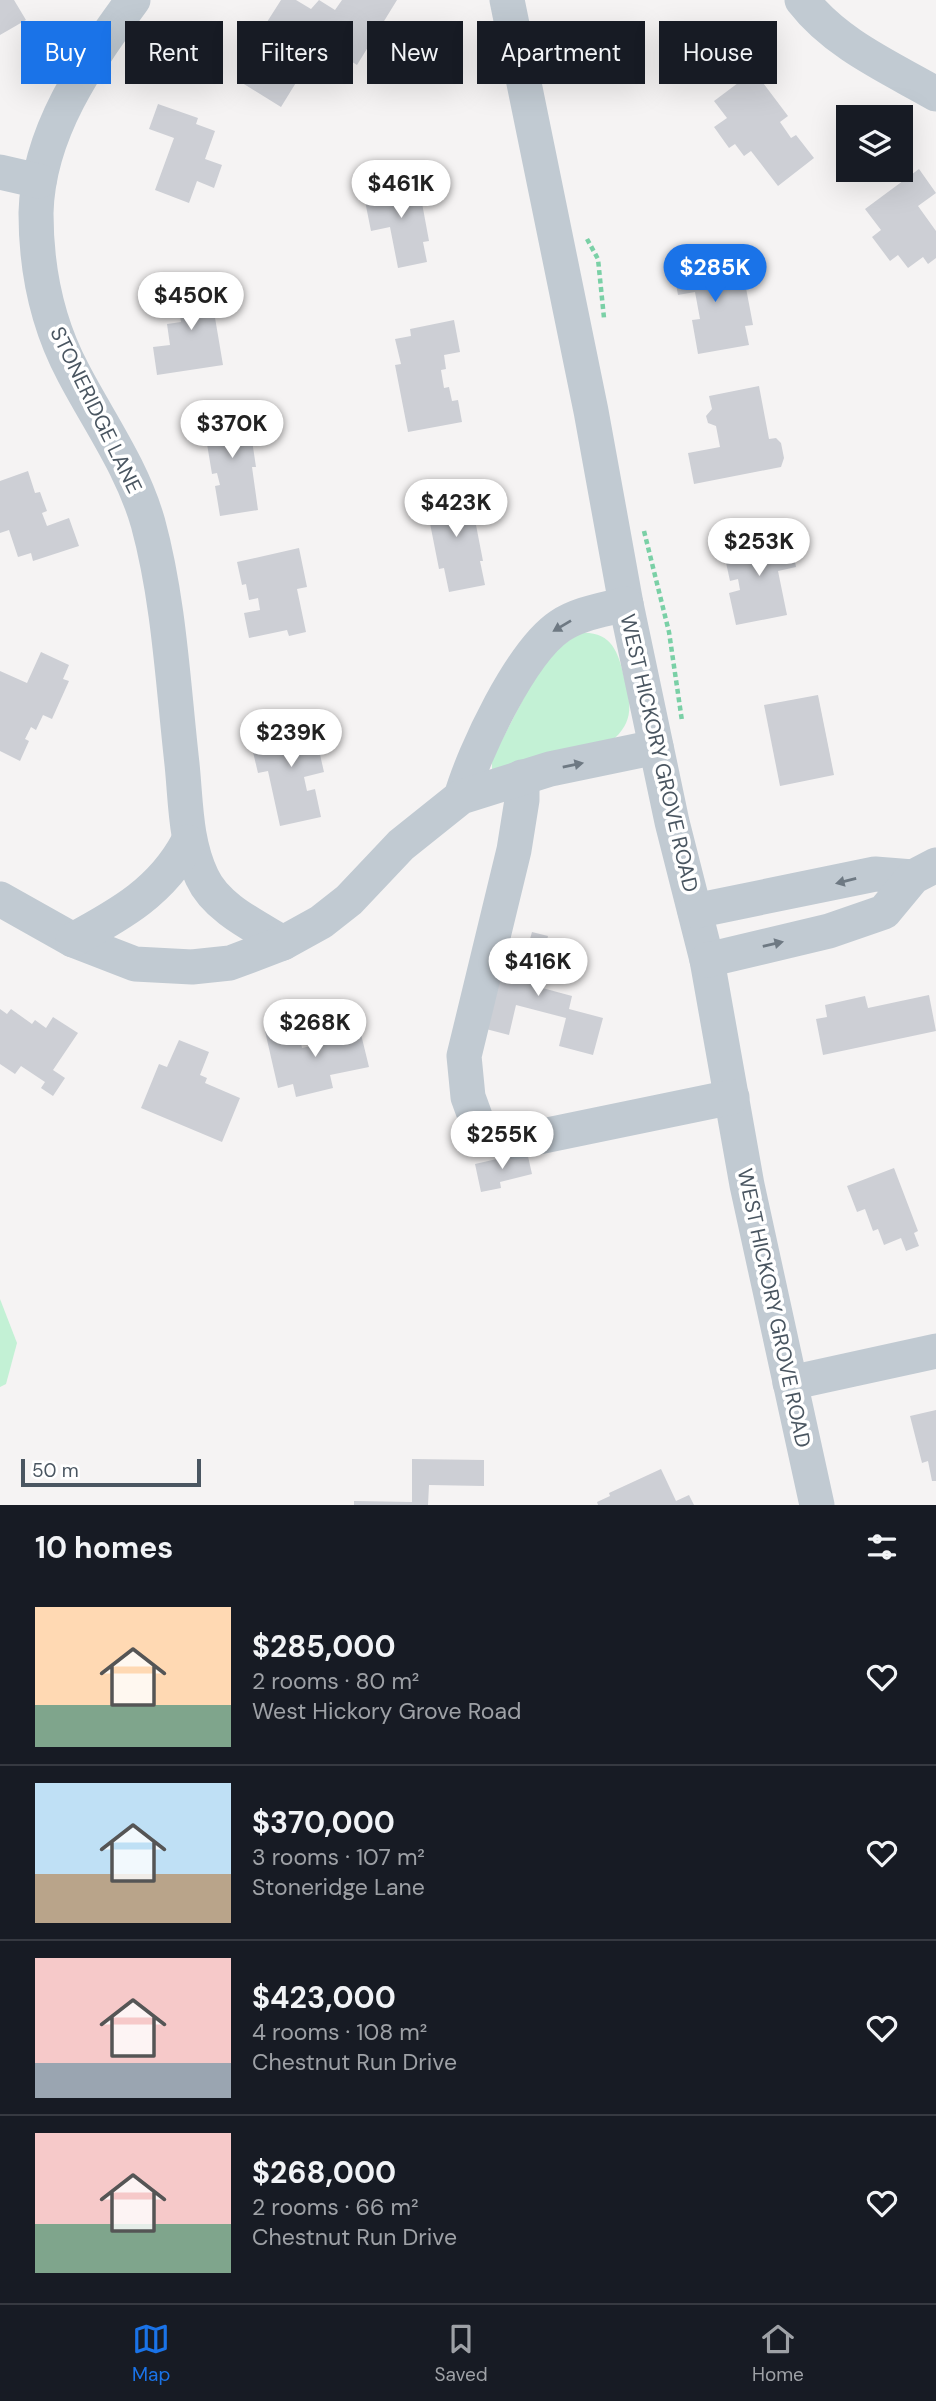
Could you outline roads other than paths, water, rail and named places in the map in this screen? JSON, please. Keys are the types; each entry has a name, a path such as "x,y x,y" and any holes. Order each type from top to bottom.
{"street":[{"name":"STONERIDGE LANE","path":"133,0 79,77 62,112 39,181 36,214 39,264 50,315 72,371 122,456 148,522 166,625 188,842 203,880 227,907 283,943"},
{"name":"WEST HICKORY GROVE ROAD","path":"507,0 591,411 626,604 656,747 707,960 732,1097 817,1505"},
{"path":"802,0 827,27 851,46 936,94"},
{"path":"0,172 39,181"},
{"path":"461,797 470,768 536,647 562,625 583,615 626,604"},
{"path":"0,899 73,940 113,958 158,967 230,962 283,943 321,922 349,900 401,845 461,797 484,792 522,777 656,747"},
{"path":"522,777 522,800 514,850 464,1056 468,1097 480,1130 514,1142 732,1097"},
{"path":"73,940 141,900 164,878 188,842"},
{"path":"695,911 875,873 924,871"},
{"path":"707,960 830,931 884,912 924,871"},
{"path":"790,1383 936,1351"}]}
